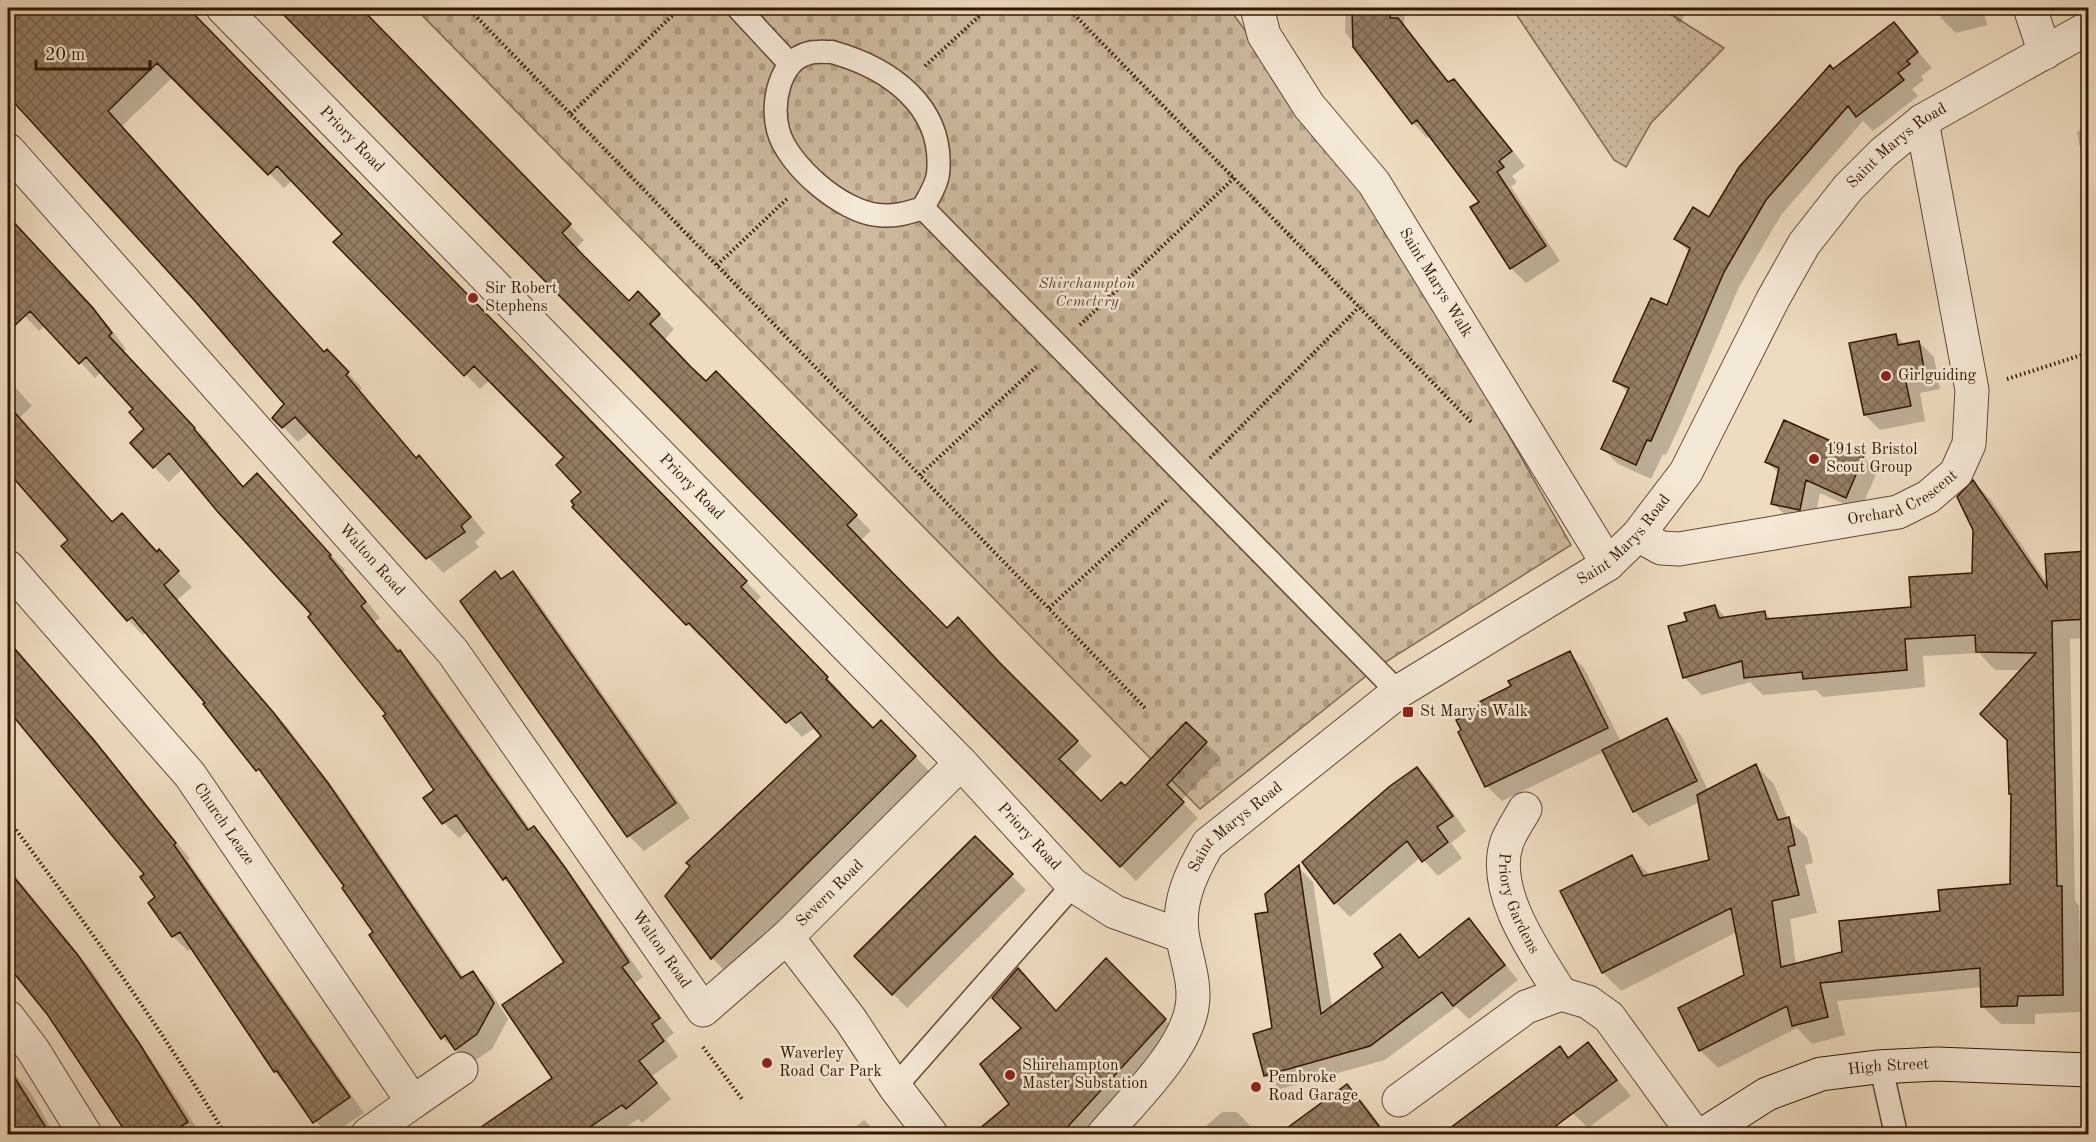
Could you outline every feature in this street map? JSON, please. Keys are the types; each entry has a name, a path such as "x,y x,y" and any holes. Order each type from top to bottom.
{"street":[{"name":"Priory Road","path":"224,8 961,763 1073,885 1115,912 1182,936"},
{"name":"Saint Marys Walk","path":"1257,8 1264,34 1309,106 1374,183 1608,564"},
{"path":"2030,8 2045,53"},
{"name":"Saint Marys Road","path":"1104,1134 1170,1055 1183,1031 1192,1007 1191,977 1182,936 1183,903 1190,876 1208,844 1398,692 1608,564 1638,535 1686,472 1773,299 1804,244 1848,188 1883,153 1922,121 2088,28"},
{"name":"Orchard Crescent","path":"1638,535 1661,548 1679,549 1898,512 1928,497 1956,473 1969,444 1972,390 1922,121"},
{"name":"Walton Road","path":"8,150 453,652 695,1000"},
{"name":"Church Leaze","path":"8,567 190,775 413,1102"},
{"name":"Severn Road","path":"695,1000 703,1010 787,937 961,763"},
{"name":"Priory Gardens","path":"1525,809 1507,843 1504,881 1524,934 1561,994"},
{"path":"787,937 850,1018 895,1087 931,1134"},
{"path":"1399,1100 1526,1007 1561,994 1588,1002 1610,1017 1694,1134"},
{"path":"8,1017 33,1050 85,1134"},
{"name":"High Street","path":"1704,1134 1767,1094 1821,1074 1881,1067 1937,1064 2088,1070"},
{"path":"368,1134 460,1069"}],"lane":[{"path":"738,8 790,64"},
{"path":"832,51 880,69 904,86 923,112 938,145 938,176 923,208 903,215 877,216 845,204 811,177 792,158 778,130 777,99 781,78 790,64 808,53 832,51"},
{"path":"923,208 1398,692"},
{"path":"895,1087 1073,885"},
{"path":"1881,1067 1896,1134"}],"path":[{"path":"468,8 1146,709"},
{"path":"571,114 680,8"},
{"path":"904,86 988,8"},
{"path":"1068,8 1472,423"},
{"path":"717,265 811,177"},
{"path":"920,475 1234,178"},
{"path":"1049,608 1189,479 1359,307"},
{"path":"1972,390 2088,354"},
{"path":"8,819 90,928 193,1081 225,1134"}],"green space":[{"name":"Shirehampton Cemetery","path":"415,8 1229,8 1409,260 1571,545 1376,668 1200,809"},
{"path":"1512,8 1661,8 1724,48 1651,123 1626,167 1614,160"}],"building":[{"path":"8,8 188,8 747,581 741,587 828,677 826,679 873,728 881,720 916,756 711,959 665,896 690,866 686,863 821,736 801,712 786,723 689,623 686,625 572,507 574,505 571,501 581,492 556,465 564,457 474,366 464,376 333,242 342,234 277,166 268,175 157,63 108,111 324,352 327,349 349,372 346,375 416,458 419,455 471,517 461,526 465,532 426,559 295,417 282,428 272,418 284,404 195,301 8,96"},
{"path":"277,8 361,8 571,224 562,233 584,256 629,301 638,291 660,314 650,324 691,367 706,381 716,371 857,515 847,525 890,570 947,628 958,617 999,662 1078,741 1059,759 1101,801 1121,782 1125,786 1186,722 1207,742 1167,785 1184,802 1120,867"},
{"path":"1352,8 1391,8 1390,18 1398,18 1448,82 1454,79 1512,151 1499,161 1504,167 1497,172 1546,246 1510,269 1470,207 1479,202 1417,120 1412,124 1353,47"},
{"path":"1894,22 1918,52 1907,61 1910,64 1898,73 1904,80 1856,117 1848,106 1766,200 1724,272 1651,441 1647,440 1636,465 1601,449 1629,388 1613,381 1651,298 1667,305 1690,248 1674,239 1693,207 1709,217 1739,167 1830,65 1833,69"},
{"path":"8,216 93,308 112,333 109,336 195,428 243,487 257,473 331,555 329,556 366,602 361,606 398,652 400,650 528,830 534,826 566,869 629,962 622,967 660,1018 652,1024 664,1041 639,1061 657,1083 626,1109 622,1105 580,1134 471,1134 552,1078 502,1005 564,962 506,877 503,880 456,815 442,824 423,798 434,790 383,716 386,714 308,617 311,614 217,511 169,453 153,468 130,443 144,429 129,412 133,409 86,357 79,364 30,311 8,332"},
{"name":"Girlguiding","path":"1896,334 1898,345 1919,341 1925,374 1905,378 1911,406 1864,415 1849,343"},
{"path":"8,405 112,522 122,513 157,552 159,549 179,571 164,585 273,712 328,783 461,978 473,971 494,1003 477,1034 455,1050 445,1035 441,1039 369,935 373,932 342,888 344,886 259,769 256,771 203,704 205,703 132,617 127,621 61,546 68,540 8,472"},
{"name":"191st Bristol Scout Group","path":"1784,420 1864,456 1846,498 1806,480 1800,510 1771,504 1779,468 1765,462"},
{"path":"1973,480 2047,588 2045,554 2088,551 2088,619 2052,621 2057,886 2062,886 2063,995 2018,996 2017,1006 1981,1007 1980,968 1820,983 1828,1017 1792,1026 1787,1006 1699,1051 1678,1008 1744,975 1731,908 1602,973 1560,891 1632,855 1643,876 1709,860 1697,795 1756,764 1778,820 1789,817 1795,845 1788,847 1799,895 1772,901 1781,967 1842,952 1839,921 1940,911 1938,890 2010,884 2011,794 2009,794 2007,740 1980,714 2036,653 1976,652 1975,635 1905,639 1907,670 1803,679 1802,672 1744,678 1742,661 1683,678 1668,626 1687,621 1684,613 1715,605 1719,618 1765,611 1766,619 1911,607 1909,577 1972,573 1973,530 1957,497"},
{"path":"495,571 501,579 513,571 676,803 627,837 460,601"},
{"path":"8,641 93,739 176,843 174,845 350,1097 313,1123 277,1071 274,1072 180,932 172,937 148,903 155,897 140,877 144,874 8,710"},
{"path":"1570,651 1608,728 1485,787 1458,732 1461,730 1456,720 1482,708 1479,702 1511,686 1508,681"},
{"path":"1667,718 1697,781 1633,812 1602,750"},
{"path":"1417,767 1453,816 1437,827 1448,842 1422,862 1407,841 1334,904 1302,862 1390,786"},
{"path":"975,836 1013,874 892,995 854,956"},
{"path":"1299,865 1321,1014 1383,967 1374,954 1400,934 1419,958 1469,918 1505,965 1453,1006 1442,992 1370,1046 1264,1076 1253,1034 1272,1028 1255,914 1268,912 1265,894"},
{"path":"8,870 77,954 139,1043 188,1122 169,1134 127,1134 47,1014 8,966"},
{"path":"1106,958 1166,1019 1061,1134 973,1134 1009,1104 980,1064 1021,1028 992,998 1018,968 1056,1011"},
{"path":"1588,1042 1617,1080 1545,1134 1442,1134 1560,1046 1568,1058"},
{"path":"8,1067 50,1134 8,1134"},
{"path":"1347,1084 1385,1134 1279,1134"}],"place":[{"name":"Sir Robert Stephens","path":"473,298"},
{"name":"Girlguiding","path":"1886,376"},
{"name":"191st Bristol Scout Group","path":"1814,459"},
{"name":"St Mary's Walk","path":"1408,712"},
{"name":"Waverley Road Car Park","path":"767,1063"},
{"name":"Shirehampton Master Substation","path":"1010,1075"},
{"name":"Pembroke Road Garage","path":"1256,1087"}]}
